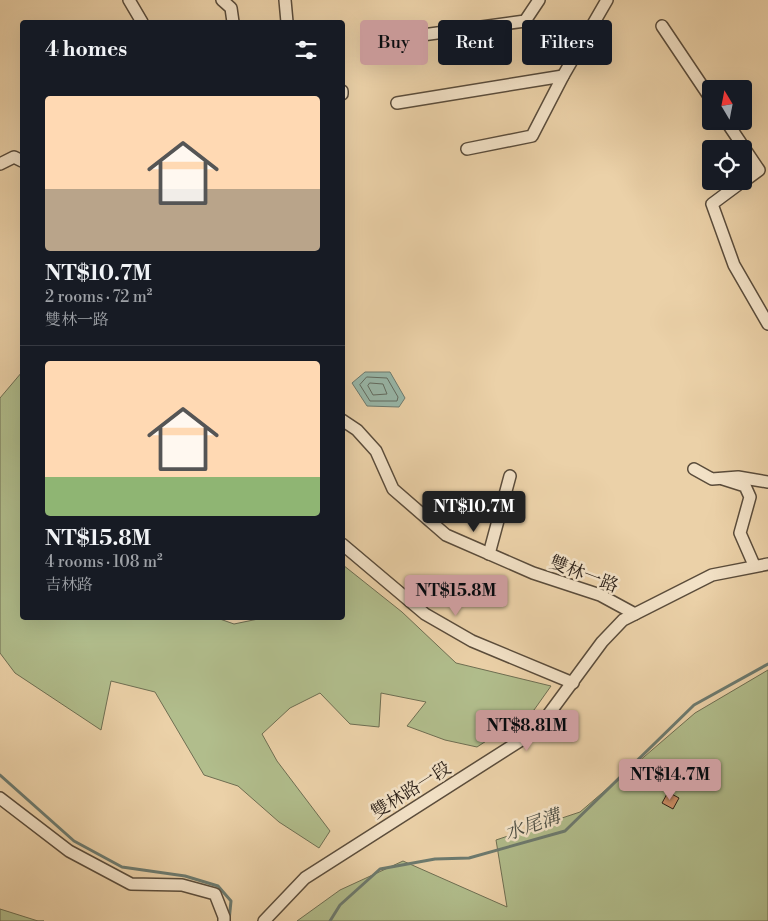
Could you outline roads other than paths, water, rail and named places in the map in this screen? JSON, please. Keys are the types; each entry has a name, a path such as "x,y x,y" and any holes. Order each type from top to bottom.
{"street":[{"path":"130,0 141,20"},
{"path":"222,0 232,8 233,20"},
{"path":"285,0 287,20"},
{"path":"428,34 525,21 539,0"},
{"path":"467,149 532,136 562,76 607,0"},
{"path":"662,26 702,86"},
{"path":"397,103 562,76"},
{"path":"0,164 14,157 20,159"},
{"path":"752,160 759,170 752,175"},
{"path":"731,190 712,204 734,265 768,324"},
{"name":"雙林一路","path":"345,423 358,430 376,450 392,489 446,535 533,573 600,595 634,614"},
{"path":"694,469 712,479 738,477 768,482"},
{"path":"489,554 510,476"},
{"path":"723,479 745,486 750,497 740,533 754,565"},
{"path":"345,547 425,614 472,641 573,682"},
{"name":"雙林路一段","path":"264,921 305,878 537,730 602,642 624,620 712,575 754,565 768,564"},
{"path":"0,798 69,851 131,884 182,885 215,894 224,921"}],"water":[{"path":"365,372 390,372 405,398 399,407 367,406 352,383"}],"waterway":[{"name":"水尾溝","path":"330,921 340,905 380,869 435,859 469,858 565,831 694,705 768,664"},
{"path":"0,775 74,841 122,867 185,876 218,886 231,901 229,921"}]}
